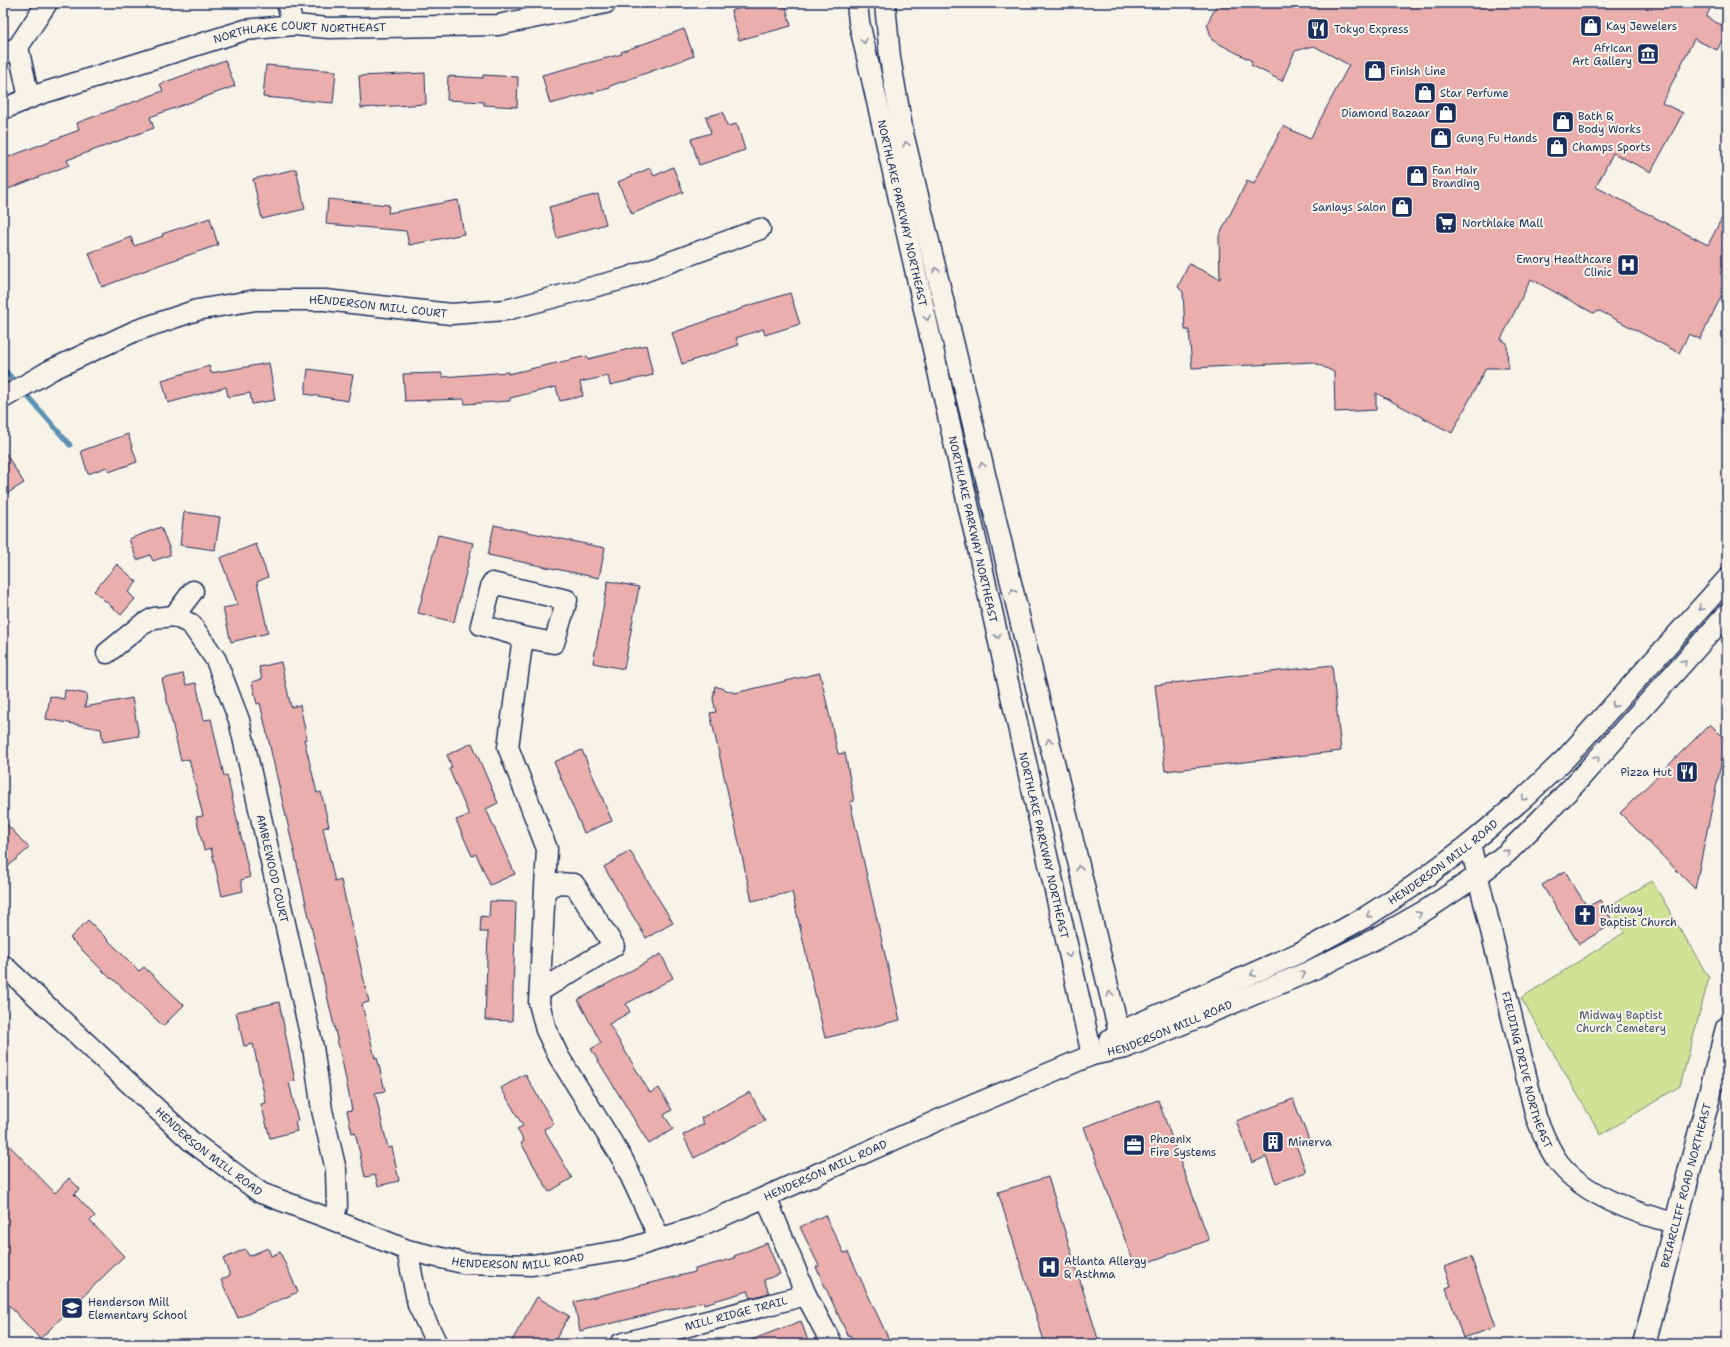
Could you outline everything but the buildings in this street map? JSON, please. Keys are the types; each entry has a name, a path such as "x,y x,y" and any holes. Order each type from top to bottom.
{"main road":[{"name":"BRIARCLIFF ROAD NORTHEAST","path":"1644,1344 1727,1028"}],"street":[{"path":"29,98 11,51 47,3"},
{"path":"287,3 293,25"},
{"name":"NORTHLAKE COURT NORTHEAST","path":"3,109 29,98 245,30 293,25 329,28 498,25 606,3"},
{"name":"NORTHLAKE PARKWAY NORTHEAST","path":"857,3 861,29 918,275 1092,1055"},
{"name":"NORTHLAKE PARKWAY NORTHEAST","path":"885,3 890,58 903,134 1122,1040"},
{"name":"HENDERSON MILL COURT","path":"3,398 51,370 135,331 197,310 256,300 325,300 451,314 506,310 627,278 760,229"},
{"name":"HENDERSON MILL ROAD","path":"3,964 191,1141 261,1192 407,1250 463,1263 532,1265 625,1250 700,1226 1092,1055 1312,946 1370,914 1412,887 1470,844 1524,798 1566,758 1727,579"},
{"path":"107,653 140,626 154,618 174,616 193,590"},
{"name":"HENDERSON MILL ROAD","path":"1122,1040 1308,972 1375,939 1426,910 1477,876 1507,853 1575,784 1727,614"},
{"name":"AMBLEWOOD COURT","path":"174,616 191,624 216,660 239,720 313,1047 322,1110 336,1170 337,1206 333,1220"},
{"path":"523,637 508,747 547,849 539,1003 546,1030 559,1057 623,1160 660,1239"},
{"name":"FIELDING DRIVE NORTHEAST","path":"1470,844 1536,1117 1546,1144 1560,1164 1579,1184 1606,1198 1652,1218 1675,1223"},
{"path":"540,991 614,946 574,884 558,883 546,889"},
{"path":"766,1196 806,1295 832,1344"},
{"path":"407,1250 418,1305 437,1344"},
{"name":"MILL RIDGE TRAIL","path":"620,1344 806,1295"}],"green space":[{"name":"Midway Baptist Church Cemetery","path":"1652,881 1709,978 1680,1086 1601,1135 1521,998 1625,932 1609,906"}],"waterway":[{"path":"3,368 17,384"},
{"path":"24,392 70,445"}],"place":[{"name":"Kay Jewelers","path":"1591,26"},
{"name":"Tokyo Express","path":"1318,29"},
{"name":"African Art Gallery","path":"1648,54"},
{"name":"Finish Line","path":"1375,71"},
{"name":"Star Perfume","path":"1425,93"},
{"name":"Diamond Bazaar","path":"1446,113"},
{"name":"Bath & Body Works","path":"1563,122"},
{"name":"Gung Fu Hands","path":"1441,138"},
{"name":"Champs Sports","path":"1557,147"},
{"name":"Fan Hair Branding","path":"1417,176"},
{"name":"Saniays Salon","path":"1402,207"},
{"name":"Northlake Mall","path":"1446,223"},
{"name":"Emory Healthcare Clinic","path":"1628,265"},
{"name":"Pizza Hut","path":"1687,772"},
{"name":"Midway Baptist Church","path":"1585,915"},
{"name":"Minerva","path":"1273,1142"},
{"name":"Phoenix Fire Systems","path":"1134,1145"},
{"name":"Atlanta Allergy & Asthma","path":"1049,1267"},
{"name":"Henderson Mill Elementary School","path":"72,1308"}]}
